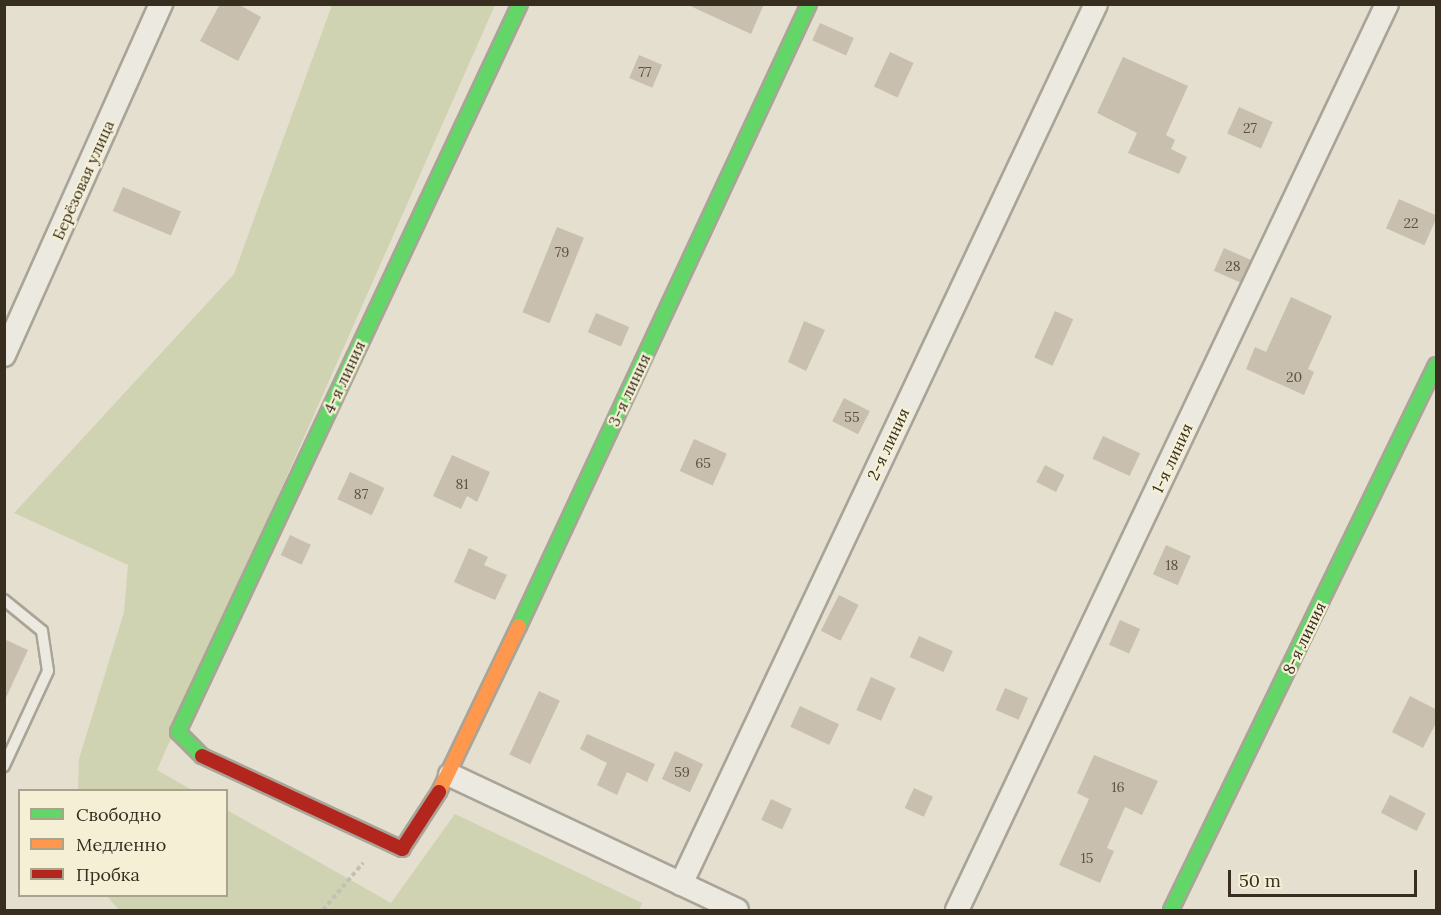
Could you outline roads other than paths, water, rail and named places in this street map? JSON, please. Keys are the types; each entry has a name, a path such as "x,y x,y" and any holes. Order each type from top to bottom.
{"street":[{"name":"Берёзовая улица","path":"4,355 162,4"},
{"name":"4-я линия","path":"387,843 221,768 190,748 178,732 520,4"},
{"name":"3-я линия","path":"387,843 402,849 450,775 809,4"},
{"name":"2-я линия","path":"681,884 1096,4"},
{"name":"1-я линия","path":"957,910 1388,4"},
{"name":"8-я линия","path":"1171,910 1437,365"},
{"path":"450,775 737,910"}],"lane":[{"path":"4,600 42,631 48,672 4,766"}]}
